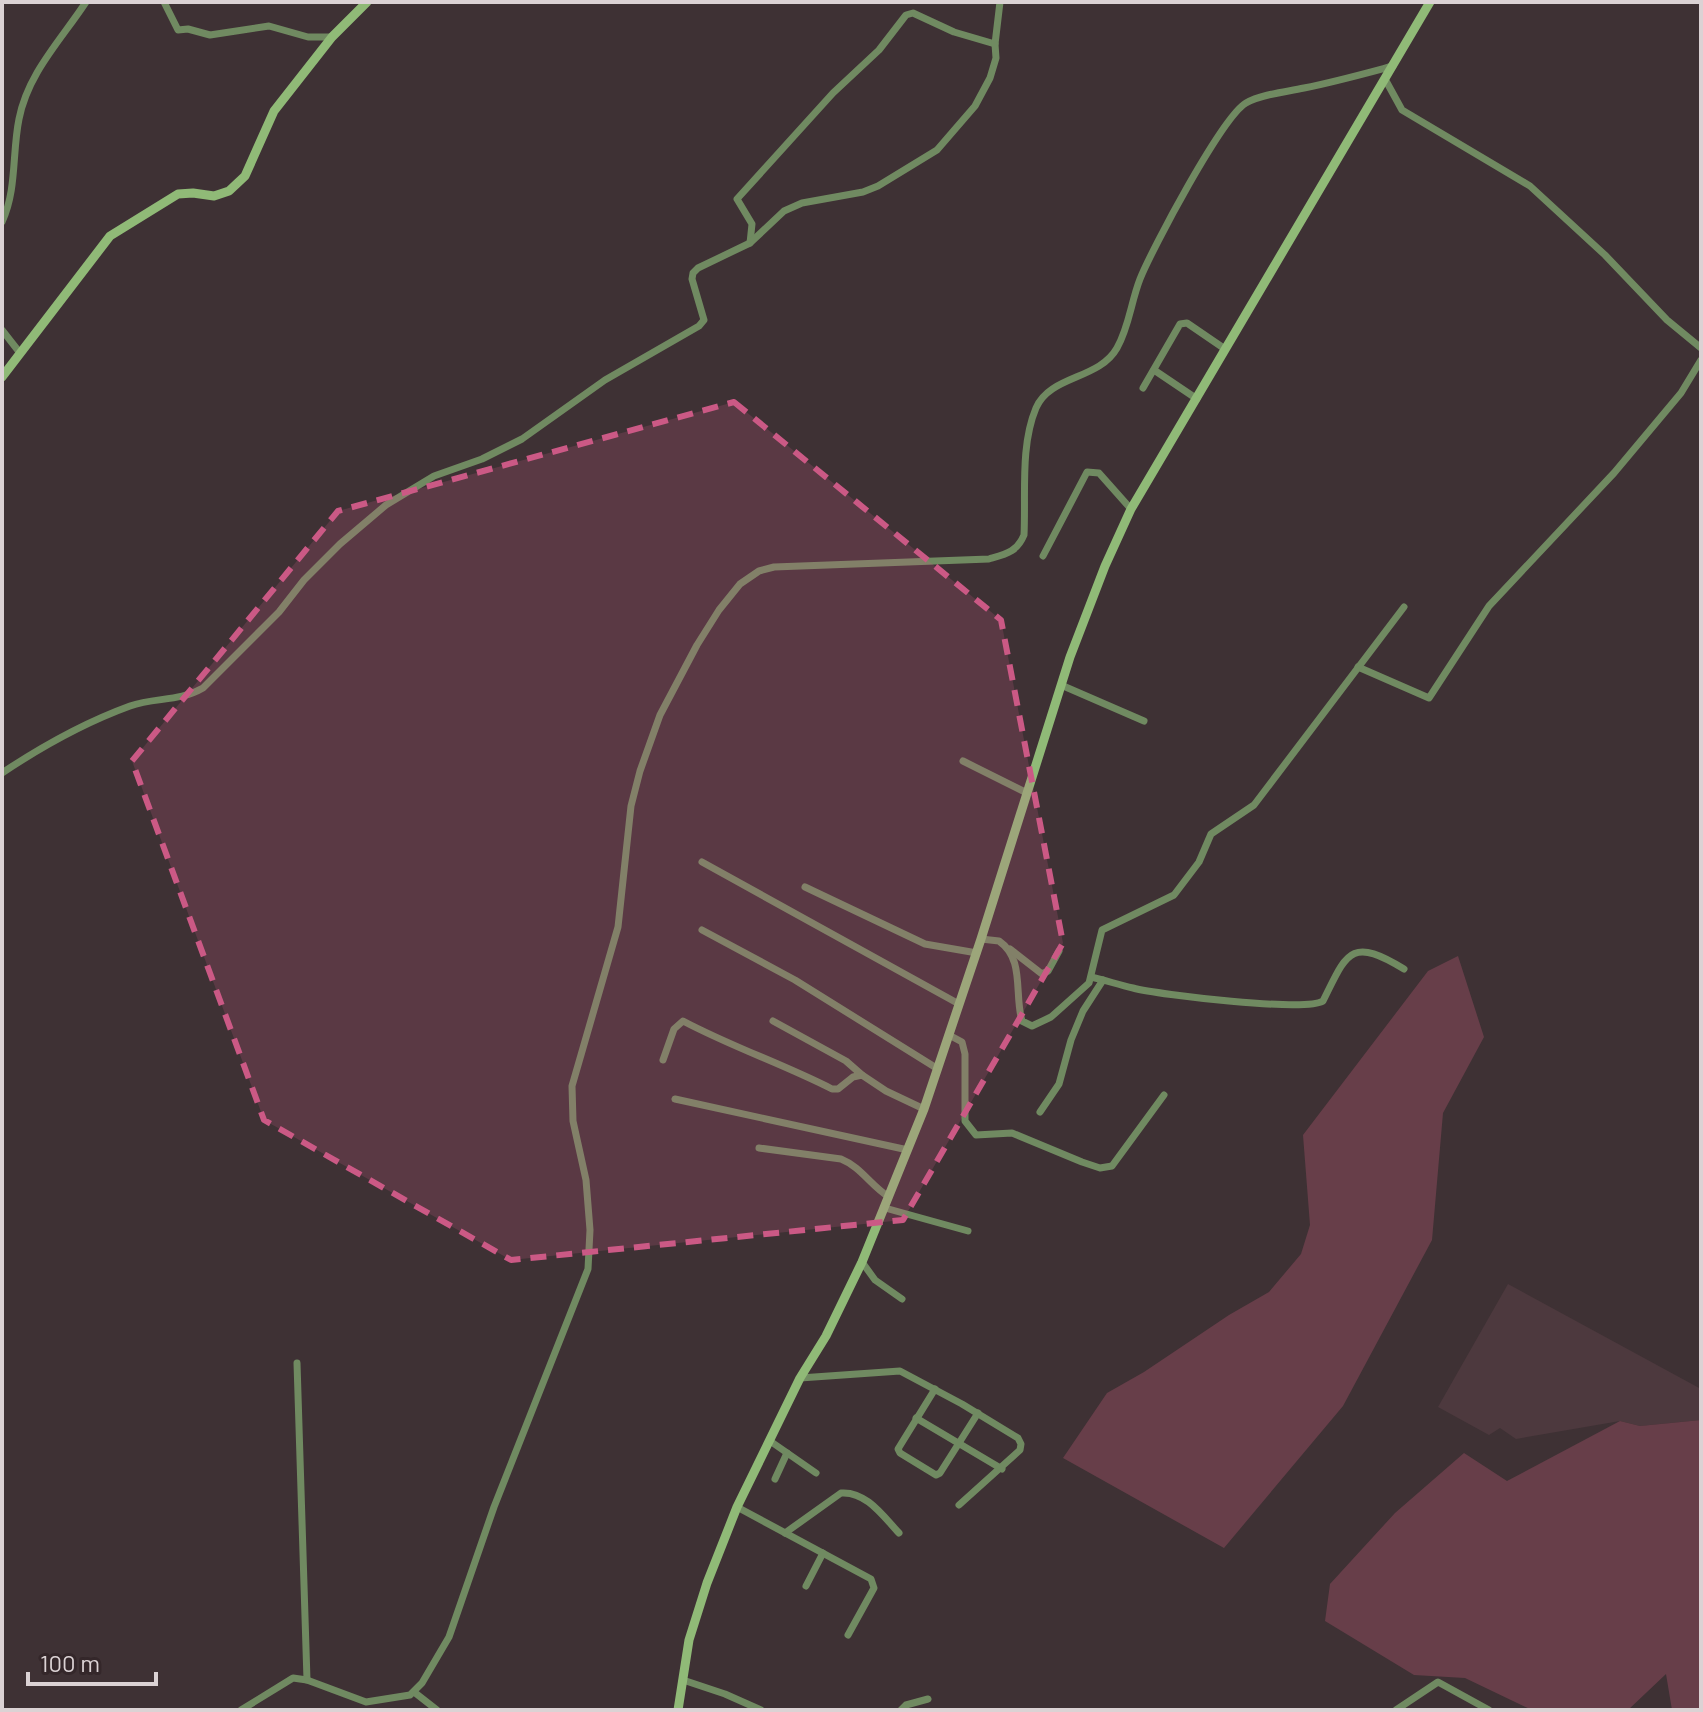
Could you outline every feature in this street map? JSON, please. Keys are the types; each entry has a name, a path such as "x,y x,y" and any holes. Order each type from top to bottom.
{"main road":[{"path":"2,377 110,236 178,194 214,196 229,191 245,176 274,111 332,37 367,2"},
{"path":"678,1710 689,1640 707,1583 737,1507 800,1378 826,1336 862,1262 924,1109 977,953 1061,685 1105,566 1131,509 1430,2"}],"street":[{"path":"2,222 9,207 19,119 30,81 86,2"},
{"path":"164,2 178,30 188,29 210,35 269,26 299,35 332,37"},
{"path":"2,773 48,744 130,706 181,698 203,688 279,612 313,571 386,505 434,476 482,459 522,439 605,380 699,326 704,320 693,273 712,259 750,243 784,211 802,203 863,192 937,150 975,106 993,68 1000,2"},
{"path":"750,243 752,224 737,199 833,93 879,50 906,15 913,13 954,32 995,44"},
{"path":"241,1710 293,1678 307,1680 366,1702 414,1692 449,1637 494,1507 588,1269 590,1230 586,1180 573,1121 572,1086 618,927 631,806 640,771 660,715 719,610 740,584 759,571 774,567 989,559 1012,552 1024,535 1027,441 1040,399 1049,391 1109,360 1129,318 1140,279 1217,134 1244,104 1393,66"},
{"path":"1385,79 1402,110 1530,186 1605,255 1667,320 1701,348"},
{"path":"1143,388 1177,327 1183,323 1225,349"},
{"path":"2,330 20,353"},
{"path":"1358,667 1429,698 1489,606 1614,473 1681,393 1701,360"},
{"path":"1154,370 1197,399"},
{"path":"1043,556 1087,472 1099,473 1131,509"},
{"path":"1005,945 1016,966 1020,1013 1026,1024 1040,1025 1089,983 1102,930 1174,895 1199,862 1211,834 1254,805 1404,607"},
{"path":"1061,685 1144,721"},
{"path":"963,761 1027,793"},
{"path":"702,862 959,1004"},
{"path":"805,887 925,944 977,953"},
{"path":"702,930 795,980 938,1069"},
{"path":"981,939 999,941 1042,974 1048,971 1059,951"},
{"path":"1091,977 1164,993 1277,1005 1311,1005 1323,1001 1340,965 1346,957 1358,951 1387,958 1404,969"},
{"path":"1040,1112 1059,1084 1083,1011 1103,980"},
{"path":"663,1060 674,1029 683,1021 729,1045 781,1063 832,1089 838,1089 853,1077 862,1075"},
{"path":"773,1021 846,1061 886,1091 924,1109"},
{"path":"949,1035 962,1042 965,1054 965,1121 976,1135 1012,1133 1082,1162 1106,1168 1112,1166 1164,1095"},
{"path":"675,1099 908,1150"},
{"path":"759,1148 841,1159 851,1163 889,1197"},
{"path":"885,1208 968,1231"},
{"path":"862,1262 875,1280 902,1299"},
{"path":"297,1363 307,1680"},
{"path":"800,1378 900,1371 1018,1438 1020,1450 959,1505"},
{"path":"935,1389 898,1449 928,1472 940,1473 978,1413"},
{"path":"916,1418 1002,1469"},
{"path":"770,1441 816,1473"},
{"path":"775,1479 787,1453"},
{"path":"785,1533 841,1493 850,1492 867,1501 899,1533"},
{"path":"737,1507 871,1579 874,1588 848,1635"},
{"path":"806,1586 823,1553"},
{"path":"683,1680 761,1710"},
{"path":"1396,1710 1438,1682 1489,1710"},
{"path":"414,1692 437,1710"},
{"path":"901,1710 906,1705 928,1699"}],"highlighted area":[{"path":"734,402 1001,620 1063,943 903,1220 511,1260 264,1120 132,761 338,511"}],"shaded area":[{"path":"1458,956 1484,1037 1443,1113 1432,1240 1343,1406 1224,1548 1063,1458 1107,1393 1269,1292 1301,1254 1310,1225 1303,1135 1428,971"},
{"path":"1508,1284 1701,1389 1701,1420 1640,1426 1620,1421 1516,1439 1500,1428 1489,1435 1438,1407"},
{"path":"1701,1420 1701,1710 1672,1710 1666,1674 1628,1710 1532,1710 1465,1678 1414,1675 1325,1621 1330,1584 1395,1513 1464,1453 1507,1481 1620,1421 1640,1426"}]}
